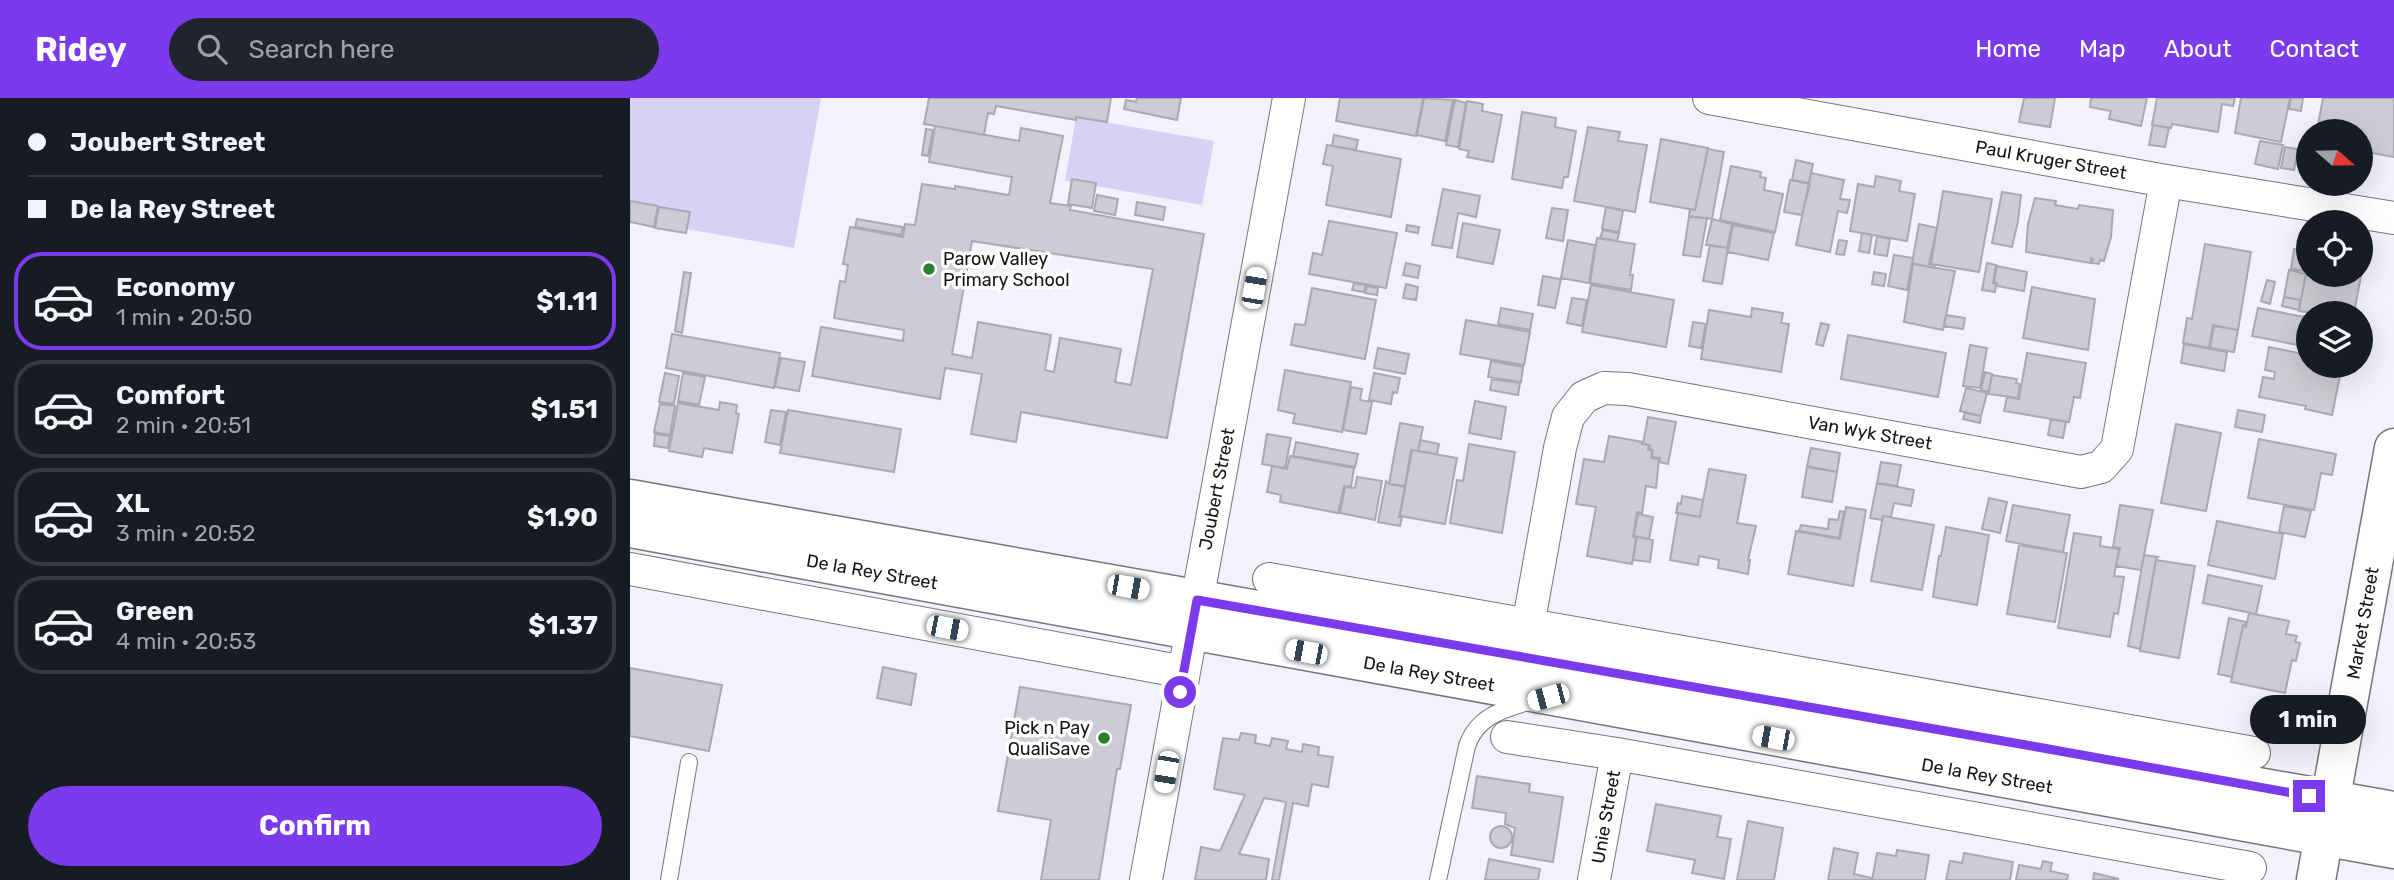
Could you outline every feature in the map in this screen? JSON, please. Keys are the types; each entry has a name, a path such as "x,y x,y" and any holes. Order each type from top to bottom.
{"main road":[{"name":"Market Street","path":"2316,880 2394,448"},
{"name":"De la Rey Street","path":"630,499 1194,615 1548,697 2327,818 2394,811"},
{"name":"De la Rey Street","path":"630,528 1194,615 2327,818 2394,849"}],"street":[{"name":"Joubert Street","path":"1146,880 1289,98"},
{"name":"Paul Kruger Street","path":"1709,98 2166,181 2394,218"},
{"name":"Van Wyk Street","path":"1528,626 1568,417 1584,397 1604,388 1628,389 2081,472 2101,467 2117,449 2166,181"},
{"path":"630,569 1184,671"},
{"path":"1269,579 2255,753"},
{"path":"1507,737 1618,754 2250,867"},
{"name":"Unie Street","path":"1594,880 1618,754"}],"lane":[{"path":"1438,880 1471,733 1482,721 1501,710 1548,697"},
{"path":"669,880 689,762"}],"shaded area":[{"path":"630,98 821,98 794,248 630,219"},
{"path":"1076,117 1214,141 1202,205 1096,186 1096,183 1073,179 1072,182 1065,181"}],"building":[{"path":"929,98 1111,98 1107,122 1076,117 1076,120 996,106 994,114 988,113 984,135 924,124"},
{"path":"1137,98 1181,98 1177,120 1124,109 1126,100 1136,102"},
{"path":"1340,98 1423,98 1416,136 1336,121"},
{"path":"1424,98 1453,100 1445,141 1417,135"},
{"path":"2024,98 2055,98 2050,127 2019,122"},
{"path":"2091,98 2147,98 2141,126 2109,119 2111,111 2090,107"},
{"path":"2157,98 2235,98 2233,106 2222,104 2218,132 2172,124 2171,128 2152,125"},
{"path":"2241,98 2290,98 2281,142 2235,133"},
{"path":"2291,98 2303,98 2301,111 2289,109"},
{"path":"2323,98 2394,98 2394,157 2373,153 2373,119 2319,119"},
{"path":"1455,100 1466,103 1458,147 1446,145"},
{"path":"1467,101 1483,104 1482,111 1502,115 1493,162 1467,157 1469,151 1459,149"},
{"path":"1522,112 1556,118 1555,127 1576,131 1568,177 1564,177 1562,188 1512,179"},
{"path":"2153,125 2169,128 2165,147 2149,145"},
{"path":"935,126 1019,141 1021,128 1063,136 1050,203 1071,206 1070,210 1204,234 1167,438 1021,412 1016,442 971,434 982,374 945,368 940,399 812,376 821,327 903,341 904,330 834,318 840,281 845,282 848,265 843,264 850,227 903,237 905,224 915,225 922,184 955,189 955,186 1009,195 1012,177 929,162","holes":["972,241 1153,269 1131,385 1115,382 1121,349 1060,338 1054,372 1045,370 1051,335 978,322 972,358 952,354"]},
{"path":"1588,127 1620,132 1618,141 1647,145 1635,212 1574,201"},
{"path":"926,129 933,130 928,156 922,155"},
{"path":"1334,135 1358,140 1356,150 1332,146"},
{"path":"1661,139 1708,148 1695,210 1650,202"},
{"path":"2260,141 2283,145 2278,169 2255,164"},
{"path":"1327,145 1401,159 1391,217 1326,205 1333,166 1323,164"},
{"path":"2285,147 2296,149 2294,170 2281,168"},
{"path":"1708,149 1724,152 1712,219 1689,216 1690,209 1695,210"},
{"path":"1796,160 1813,164 1809,183 1792,180"},
{"path":"1731,166 1761,172 1760,177 1766,178 1764,190 1783,194 1775,232 1720,220"},
{"path":"1811,173 1844,180 1840,199 1850,200 1847,213 1838,211 1830,252 1796,245"},
{"path":"1876,176 1901,181 1899,191 1915,194 1907,241 1850,231 1858,184 1874,187"},
{"path":"1072,179 1096,183 1092,208 1068,204"},
{"path":"1790,180 1810,184 1802,215 1784,212"},
{"path":"1443,189 1480,196 1476,217 1458,213 1452,248 1432,245"},
{"path":"1943,191 1992,199 1979,272 1931,264"},
{"path":"2002,192 2021,195 2012,247 1992,243"},
{"path":"1097,195 1118,199 1115,215 1094,211"},
{"path":"2035,198 2056,201 2055,205 2078,209 2079,205 2113,210 2111,237 2104,261 2100,260 2099,264 2092,263 2091,258 2091,263 2026,252 2028,224"},
{"path":"630,201 658,206 654,227 630,222"},
{"path":"1137,202 1165,207 1163,220 1135,215"},
{"path":"659,207 690,212 686,233 655,228"},
{"path":"1606,207 1623,211 1619,232 1602,229"},
{"path":"1552,208 1568,210 1563,241 1546,238"},
{"path":"1689,217 1707,218 1700,257 1683,255"},
{"path":"857,219 903,227 901,235 855,227"},
{"path":"1712,219 1732,224 1727,248 1706,245"},
{"path":"1329,221 1397,233 1386,288 1309,274 1313,253 1322,255"},
{"path":"1463,223 1500,230 1493,264 1457,257"},
{"path":"1919,224 1937,228 1929,264 1935,265 1934,268 1912,263"},
{"path":"1407,225 1419,227 1418,233 1406,231"},
{"path":"1733,225 1774,233 1768,260 1728,252"},
{"path":"1603,230 1619,233 1617,241 1600,238"},
{"path":"1862,233 1872,235 1869,253 1859,251"},
{"path":"1877,236 1890,239 1887,256 1874,254"},
{"path":"1597,238 1635,244 1630,275 1633,275 1631,290 1590,283"},
{"path":"1568,240 1595,245 1589,283 1561,278"},
{"path":"1839,240 1847,241 1844,255 1836,254"},
{"path":"2205,244 2251,252 2238,330 2213,325 2209,348 2183,343 2187,318 2192,319"},
{"path":"1710,245 1728,248 1722,284 1703,281"},
{"path":"2294,249 2296,249 2296,270 2291,269"},
{"path":"1894,255 1913,258 1907,290 1888,286"},
{"path":"1406,263 1420,266 1418,278 1403,275"},
{"path":"1987,263 1996,265 1993,283 1996,284 1995,292 1982,290"},
{"path":"1913,264 1955,271 1943,330 1904,322"},
{"path":"1997,266 2027,272 2024,291 1997,286 1994,282"},
{"path":"2289,270 2296,272 2296,287 2304,287 2301,300 2284,297"},
{"path":"684,272 691,273 682,333 675,331"},
{"path":"1874,272 1886,274 1884,286 1872,284"},
{"path":"1543,276 1561,279 1555,308 1538,305"},
{"path":"2267,280 2275,282 2270,304 2261,301"},
{"path":"1354,283 1366,285 1364,292 1352,290"},
{"path":"1406,284 1418,287 1416,300 1403,298"},
{"path":"1591,285 1674,300 1666,347 1582,332"},
{"path":"1367,286 1378,288 1377,295 1365,293"},
{"path":"2032,287 2095,299 2088,350 2023,338"},
{"path":"2303,287 2359,287 2356,301 2301,301"},
{"path":"1312,288 1376,300 1365,359 1291,345 1295,324 1305,325"},
{"path":"2284,297 2300,300 2296,301 2296,309 2282,306"},
{"path":"1572,298 1587,300 1582,326 1567,323"},
{"path":"1501,308 1533,314 1530,330 1498,324"},
{"path":"1752,308 1783,313 1781,323 1789,324 1781,372 1701,359 1709,310 1751,317"},
{"path":"2258,308 2296,315 2296,345 2252,336"},
{"path":"1946,315 1965,318 1963,329 1944,326"},
{"path":"1466,320 1530,332 1524,365 1460,354"},
{"path":"1693,322 1706,324 1701,348 1689,346"},
{"path":"1821,323 1829,325 1823,346 1816,344"},
{"path":"2214,326 2238,330 2234,352 2210,348"},
{"path":"672,334 780,353 774,388 666,368"},
{"path":"1848,335 1946,353 1938,397 1841,379"},
{"path":"2184,344 2227,352 2224,371 2181,363"},
{"path":"1970,345 1987,348 1980,388 1963,386"},
{"path":"2269,347 2296,353 2296,378 2340,378 2332,415 2305,409 2306,406 2259,397 2263,377 2274,379 2275,372 2265,370"},
{"path":"1378,348 1409,354 1405,374 1374,368"},
{"path":"2027,353 2086,363 2080,398 2074,397 2069,422 2004,411 2007,397 2019,399"},
{"path":"781,358 805,362 799,391 775,387"},
{"path":"1491,361 1523,367 1521,382 1488,377"},
{"path":"1285,370 1351,382 1342,432 1293,423 1295,414 1278,410"},
{"path":"1985,372 1992,374 1989,392 1981,390"},
{"path":"665,373 679,376 674,404 659,402"},
{"path":"683,373 705,377 699,405 678,401"},
{"path":"1374,373 1400,378 1391,404 1369,400"},
{"path":"1992,375 2017,379 2016,383 2020,384 2018,398 1988,394"},
{"path":"1492,379 1520,383 1518,395 1490,390"},
{"path":"1351,387 1362,389 1360,400 1372,402 1366,434 1343,430"},
{"path":"1966,388 1987,393 1981,416 1960,411"},
{"path":"1475,401 1506,407 1501,439 1469,433"},
{"path":"720,402 737,405 736,413 739,414 732,453 704,448 702,457 669,451 678,403 719,410"},
{"path":"660,404 675,406 670,435 654,432"},
{"path":"771,410 786,412 780,445 765,442"},
{"path":"788,410 901,429 894,472 780,453"},
{"path":"2238,410 2265,415 2262,432 2235,427"},
{"path":"1965,413 1981,416 1980,423 1963,419"},
{"path":"1648,417 1676,422 1668,464 1659,462 1660,458 1652,457 1653,450 1649,449 1650,445 1643,444"},
{"path":"2051,419 2066,422 2063,438 2048,435"},
{"path":"1400,423 1423,427 1418,451 1411,450 1405,486 1389,484"},
{"path":"2176,424 2221,433 2206,511 2161,503"},
{"path":"655,434 670,436 668,448 654,446"},
{"path":"1267,434 1291,438 1285,468 1262,464"},
{"path":"1609,436 1643,442 1642,444 1649,445 1648,450 1652,450 1651,458 1659,459 1656,488 1646,486 1642,513 1637,512 1632,564 1587,556 1596,507 1576,504 1584,459 1604,462"},
{"path":"2259,439 2336,454 2332,475 2321,473 2314,510 2248,498"},
{"path":"1420,440 1439,444 1437,454 1418,451"},
{"path":"1296,442 1358,454 1355,467 1293,456"},
{"path":"1469,444 1515,452 1502,533 1450,523 1457,480 1463,481"},
{"path":"1811,448 1840,453 1837,472 1807,466"},
{"path":"1412,450 1457,458 1445,524 1400,516"},
{"path":"1290,456 1354,468 1351,487 1344,486 1338,513 1280,502 1281,495 1267,492 1272,466 1287,469"},
{"path":"1881,462 1901,465 1897,486 1877,483"},
{"path":"1807,467 1837,472 1832,502 1802,497"},
{"path":"1709,469 1746,475 1737,523 1756,526 1748,560 1748,574 1718,568 1719,560 1699,556 1698,565 1670,560 1678,513 1700,517"},
{"path":"1357,477 1382,481 1375,520 1340,513 1345,487 1355,488"},
{"path":"1386,481 1405,487 1399,517 1402,517 1400,526 1378,522"},
{"path":"1877,483 1914,490 1911,506 1894,503 1891,517 1883,516 1882,520 1870,518"},
{"path":"1682,496 1703,500 1700,517 1676,513"},
{"path":"1989,498 2007,502 2000,533 1982,529"},
{"path":"2013,505 2070,515 2063,552 2006,541"},
{"path":"2120,505 2153,510 2141,570 2116,566 2120,548 2113,547"},
{"path":"2284,506 2311,511 2305,537 2279,532"},
{"path":"1846,507 1866,510 1853,586 1788,574 1796,531 1840,539"},
{"path":"1840,511 1844,512 1839,538 1799,531 1801,525 1828,529 1829,519 1838,520"},
{"path":"1638,514 1653,517 1649,539 1634,536"},
{"path":"1883,516 1934,525 1922,590 1871,581"},
{"path":"2217,521 2283,534 2275,579 2208,565"},
{"path":"1946,527 1989,535 1977,605 1933,597"},
{"path":"2074,533 2101,537 2100,546 2119,549 2114,576 2124,577 2118,614 2114,613 2110,637 2058,628"},
{"path":"1637,537 1653,540 1650,562 1633,560"},
{"path":"2019,545 2067,553 2055,622 2007,614"},
{"path":"2144,555 2158,557 2140,649 2128,646"},
{"path":"2156,560 2195,566 2179,658 2140,651"},
{"path":"2208,575 2262,586 2256,614 2203,603"},
{"path":"2249,613 2289,621 2286,634 2297,636 2295,642 2300,643 2296,661 2292,660 2285,693 2231,682 2243,626 2246,627"},
{"path":"2229,618 2246,622 2245,626 2243,625 2232,677 2218,674"},
{"path":"883,667 916,674 911,705 877,698"},
{"path":"630,668 722,685 709,751 630,736"},
{"path":"1020,687 1131,705 1120,769 1117,769 1099,880 1041,880 1051,820 998,811"},
{"path":"1241,733 1256,735 1255,743 1270,746 1272,738 1288,741 1286,749 1302,752 1303,744 1319,747 1318,755 1333,757 1328,787 1312,784 1308,806 1293,803 1279,880 1272,880 1286,802 1264,798 1239,854 1269,859 1266,880 1195,880 1201,847 1220,851 1245,795 1214,789 1223,738 1239,740"},
{"path":"1477,776 1530,784 1529,792 1563,797 1553,862 1511,855 1515,828 1505,824 1506,813 1472,808"},
{"path":"1656,804 1721,816 1717,837 1731,839 1724,879 1692,873 1695,860 1647,851"},
{"path":"1748,821 1783,828 1774,880 1737,880"},
{"path":"1501,826 1511,833 1512,837 1505,847 1501,848 1491,841 1490,837 1497,827"},
{"path":"1834,848 1858,853 1854,874 1871,878 1870,880 1828,880"},
{"path":"1897,850 1929,855 1925,880 1872,880 1877,853 1896,856"},
{"path":"1964,853 2013,862 2010,880 1946,880 1950,861 1962,863"},
{"path":"1489,859 1540,869 1538,880 1485,880"},
{"path":"2043,861 2052,863 2050,871 2068,875 2067,880 2016,880 2019,865 2041,869"},
{"path":"2094,873 2119,879 2093,880"}],"place":[{"name":"Parow Valley Primary School","path":"929,269"},
{"name":"Pick n Pay QualiSave","path":"1104,738"}],"route":[{"path":"1180,692 1197,600 2309,796"}]}
